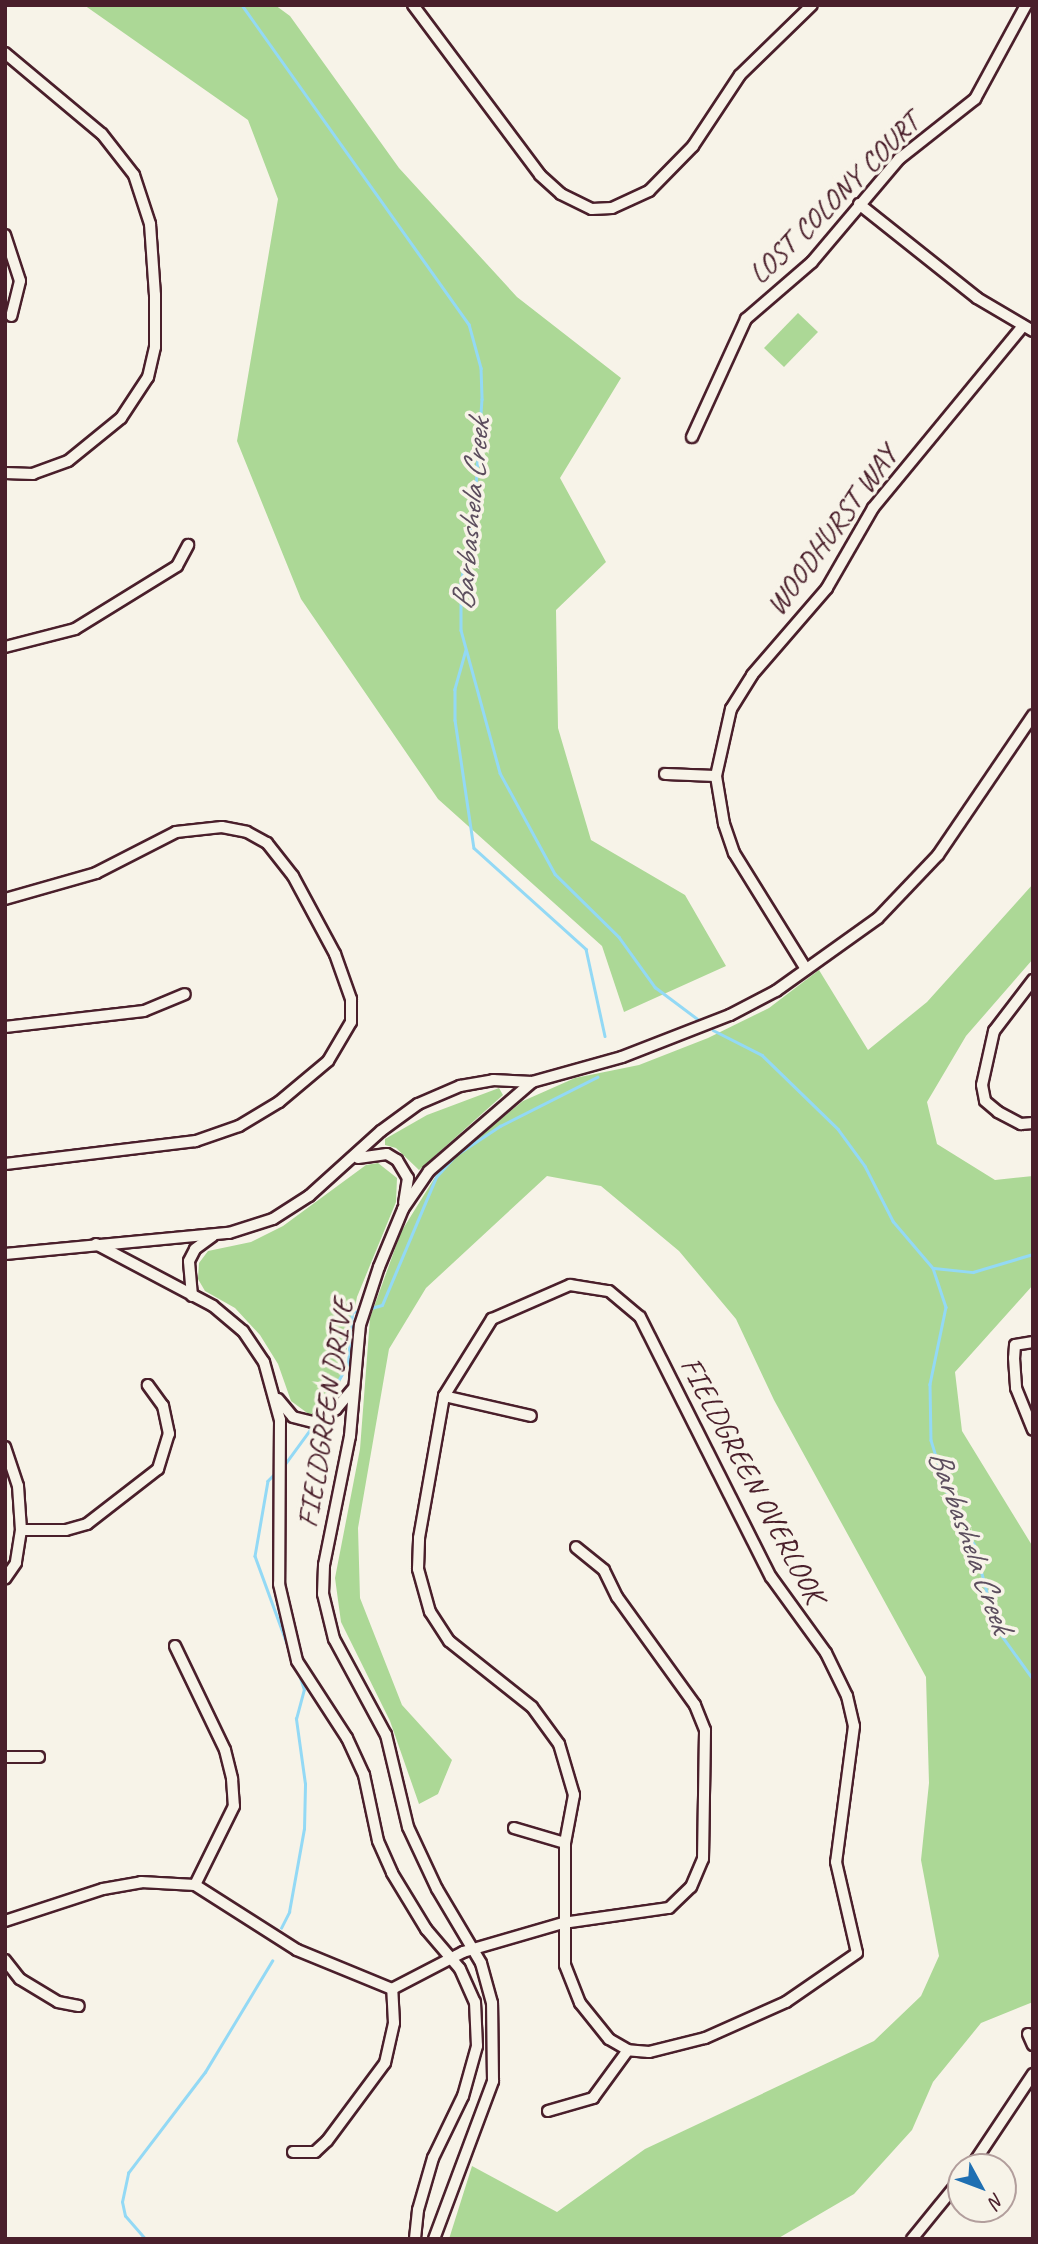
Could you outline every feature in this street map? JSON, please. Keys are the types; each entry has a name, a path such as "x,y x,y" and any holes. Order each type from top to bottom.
{"street":[{"path":"413,5 540,175 561,194 592,209 612,208 649,191 693,146 740,75 812,5"},
{"name":"LOST COLONY COURT","path":"692,437 746,319 812,262 859,204 918,141 975,99 1026,5"},
{"path":"5,53 102,134 134,175 150,224 155,295 155,347 148,377 133,403 68,461 33,474 6,477"},
{"path":"859,204 977,298 1028,329"},
{"path":"5,235 20,281 11,316"},
{"name":"WOODHURST WAY","path":"806,969 785,929 734,853 716,776 731,709 752,675 827,588 873,509 927,439 1028,329"},
{"path":"5,648 75,629 177,566 188,545"},
{"name":"FIELDGREEN DRIVE","path":"435,2239 493,2081 492,2003 474,1948 437,1889 408,1827 386,1735 340,1653 326,1612 324,1565 348,1451 353,1388 366,1305 403,1209 429,1171 532,1082 682,1035 765,997 878,918 939,855 1033,715"},
{"path":"665,774 716,776"},
{"path":"5,900 96,873 176,832 222,827 247,832 267,843 293,876 335,954 351,999 351,1022 328,1061 279,1102 239,1126 196,1142 5,1164"},
{"path":"1033,980 994,1031 982,1096 1021,1124 1033,1123"},
{"path":"5,1027 144,1011 185,994"},
{"path":"5,1254 216,1234 273,1219 352,1160 388,1125 450,1091 493,1080 532,1082"},
{"path":"352,1160 370,1153 387,1154 397,1160 408,1178 403,1209"},
{"path":"192,1296 189,1261 202,1242 216,1234"},
{"name":"FIELDGREEN DRIVE","path":"96,1244 214,1306 243,1331 264,1362 280,1420 279,1584 297,1661 347,1738 364,1775 378,1841 392,1873 426,1929 452,1958 475,2002 477,2046 463,2096 433,2158 418,2210 415,2239"},
{"name":"FIELDGREEN OVERLOOK","path":"570,1285 590,1285 619,1296 640,1317 771,1577 826,1653 846,1696 854,1726 852,1760 837,1832 836,1863 857,1953 786,2002 705,2038 649,2052 628,2050 609,2039 580,2003 565,1965 565,1843 574,1795 559,1744 532,1707 449,1641 430,1612 420,1584 419,1538 444,1396 492,1319 570,1285"},
{"path":"1033,1342 1015,1345 1014,1358 1016,1388 1033,1430"},
{"path":"21,1530 66,1530 86,1524 158,1469 169,1434 163,1406 148,1385"},
{"path":"273,1391 285,1410 313,1422 336,1409 353,1388"},
{"path":"444,1396 531,1416"},
{"path":"5,1447 18,1486 21,1530 16,1563 5,1579"},
{"path":"5,1921 116,1886 141,1882 195,1885 297,1950 392,1989 474,1948 563,1923 669,1908 698,1873 706,1841 708,1745 695,1705 617,1597 604,1570 576,1547"},
{"path":"175,1646 225,1750 232,1779 234,1806 195,1885"},
{"path":"5,1757 39,1757"},
{"path":"514,1828 565,1843"},
{"path":"5,1960 20,1979 58,2002 79,2006"},
{"path":"293,2152 315,2152 327,2141 386,2063 394,2023 392,1989"},
{"path":"1028,2034 1033,2045"},
{"path":"548,2112 593,2098 628,2050"},
{"path":"980,2153 1033,2074"},
{"path":"912,2239 947,2196"}],"green space":[{"path":"84,5 275,5 290,16 399,168 517,297 621,378 560,478 606,562 556,610 558,728 591,840 685,895 726,966 624,1012 602,946 438,799 301,599 237,441 278,199 248,120"},
{"path":"798,313 818,332 784,367 764,348"},
{"path":"1033,884 1033,959 966,1036 927,1102 937,1144 995,1180 1033,1176 1033,1285 955,1372 962,1431 1033,1547 1033,2002 981,2023 933,2082 912,2130 854,2194 777,2239 449,2239 472,2166 557,2212 645,2149 874,2041 921,1996 939,1956 921,1860 929,1783 926,1677 774,1400 736,1319 679,1251 601,1186 547,1176 426,1288 389,1349 358,1528 360,1598 402,1705 452,1760 438,1794 419,1804 390,1721 341,1622 335,1578 360,1449 370,1318 401,1232 442,1166 523,1101 575,1078 639,1065 708,1038 769,1008 819,970 868,1050 927,1002"},
{"path":"499,1088 503,1095 419,1170 396,1148 385,1145 385,1139 427,1115"},
{"path":"378,1163 397,1178 396,1202 357,1297 338,1395 326,1409 310,1415 291,1401 278,1364 260,1335 235,1308 205,1291 198,1279 199,1263 208,1251 251,1242 283,1226 366,1165"}],"waterway":[{"name":"Barbashela Creek","path":"242,5 469,324 481,368 482,399 475,502 461,584 461,630 500,773 555,874 619,937 655,987 699,1020"},
{"path":"466,650 455,689 455,720 474,848 586,949 605,1036"},
{"name":"Barbashela Creek","path":"713,1030 762,1055 838,1129 865,1166 893,1221 933,1268 946,1307 930,1384 931,1440 947,1492 974,1544 997,1629 1033,1679"},
{"path":"371,1308 382,1305 436,1177 456,1155 500,1126 597,1077"},
{"path":"934,1268 973,1272 1033,1254"},
{"path":"321,1412 348,1363 352,1312 359,1311"},
{"path":"285,1464 312,1427"},
{"path":"275,1474 268,1481 255,1556 288,1646"},
{"path":"281,1928 289,1912 304,1829 305,1784 296,1719 304,1690 297,1669"},
{"path":"145,2239 125,2216 122,2202 128,2173 205,2072 272,1961"}]}
